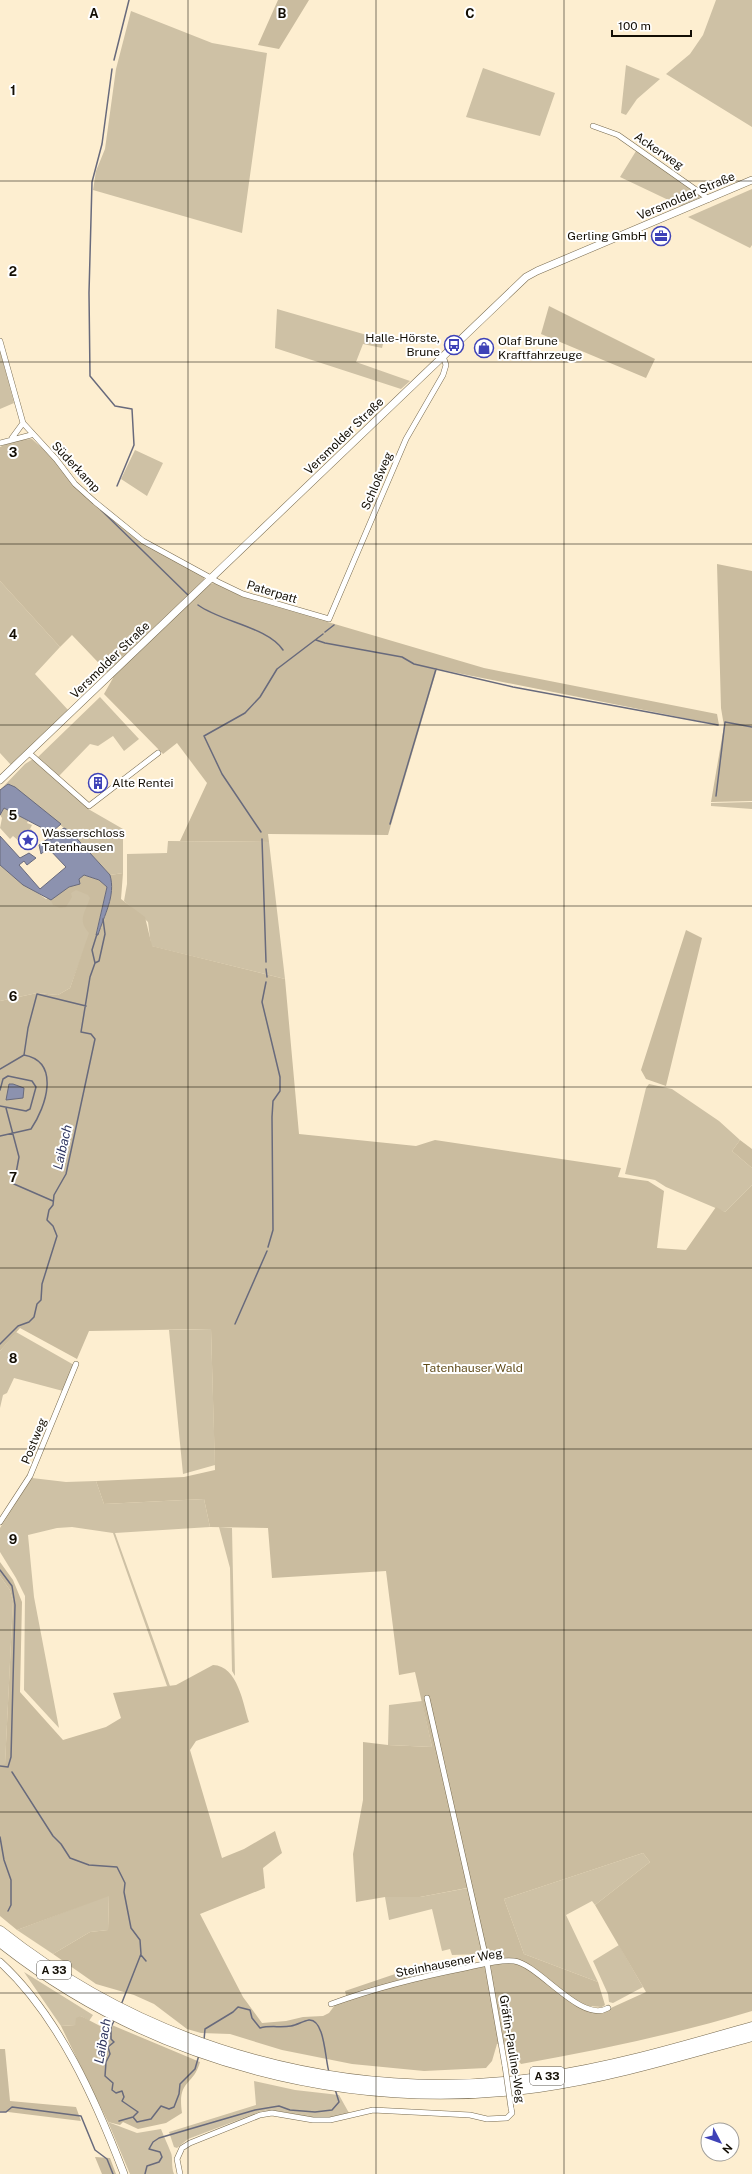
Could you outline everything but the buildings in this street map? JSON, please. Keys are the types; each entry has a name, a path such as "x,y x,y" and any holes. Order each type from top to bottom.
{"highway":[{"name":"A 33","path":"0,1931 44,1964 109,2008"},
{"name":"A 33","path":"0,1942 56,1982 126,2016 192,2045 209,2051 268,2064 334,2082 396,2093 448,2094 539,2087 629,2069 752,2036"},
{"name":"A 33","path":"334,2082 448,2085 539,2078 625,2061 752,2027"}],"main road":[{"name":"Versmolder Straße","path":"0,780 515,286 537,271 752,180"},
{"path":"0,1962 30,1995 53,2025 101,2118 124,2174"}],"street":[{"name":"Ackerweg","path":"594,126 618,135 709,199"},
{"name":"Süderkamp","path":"0,341 23,423 31,435 56,459 75,484 114,518 143,541 211,579"},
{"name":"Schloßweg","path":"329,618 406,439 443,375 446,365 443,356"},
{"path":"12,439 23,423"},
{"path":"0,443 31,435"},
{"name":"Paterpatt","path":"211,579 243,594 329,618"},
{"path":"29,753 89,806 158,753"},
{"name":"Postweg","path":"0,1522 30,1476 76,1364"},
{"name":"Gräfin-Pauline-Weg","path":"180,2174 177,2159 186,2145 260,2115 272,2113 330,2120 373,2110 470,2115 487,2119 507,2118 512,2112 487,1963 427,1698"},
{"name":"Steinhausener Weg","path":"331,2004 372,1989 487,1963 514,1961 532,1970 577,2004 602,2011 608,2008"}],"shaded area":[{"path":"716,0 752,0 752,127 666,74 690,54 703,35"},
{"path":"131,11 212,43 267,53 242,233 93,190 96,171 105,149 116,69"},
{"path":"626,65 660,79 637,99 626,115 621,113"},
{"path":"483,68 555,93 540,136 466,117"},
{"path":"636,151 703,196 681,206 620,177"},
{"path":"752,189 752,245 750,248 688,217"},
{"path":"277,309 384,340 382,348 363,344 356,362 410,381 401,389 275,348"},
{"path":"0,351 14,403 0,409"},
{"path":"135,450 163,463 147,496 121,479"},
{"path":"0,581 60,647 35,674 69,711 11,765 0,753"},
{"path":"100,697 139,739 124,751 113,736 98,746 90,744 59,776 38,757"},
{"path":"33,759 90,810 123,829 123,873 110,875 70,831 64,828 8,784 0,790 25,764"},
{"path":"752,802 752,809 711,806 711,803"},
{"path":"4,808 28,821 27,823 32,825 30,829 32,830 23,840 19,841 13,836 10,839 0,828 2,818 0,815"},
{"path":"168,841 269,842 285,979 151,946 148,922 124,901 127,884 127,854 167,853"},
{"path":"0,865 46,899 69,887 107,887 70,988 58,995 37,993 0,1001"},
{"path":"649,1084 672,1089 719,1121 740,1140 732,1151 752,1168 752,1185 725,1212 666,1187 655,1180 625,1174 646,1088"},
{"path":"211,1329 215,1465 183,1474 169,1330"},
{"path":"16,1332 74,1365 63,1391 14,1378 7,1393 3,1395 0,1408 0,1351"},
{"path":"32,1478 66,1482 96,1481 104,1504 204,1499 210,1527 115,1533 170,1686 167,1686 113,1533 72,1527 57,1528 28,1535 34,1597 59,1728 24,1690 25,1596 0,1552 0,1528"},
{"path":"219,1527 232,1528 235,1676 232,1671 230,1568"},
{"path":"0,1576 10,1590 13,1601 5,1765 0,1767"},
{"path":"422,1701 432,1747 388,1745 389,1705"},
{"path":"643,1853 650,1862 595,1905 592,1901 566,1915 598,1982 524,1954 504,1899"},
{"path":"468,1888 483,1954 452,1955 450,1949 442,1951 432,1909 389,1920 385,1897 420,1897"},
{"path":"109,1895 108,1930 90,1932 53,1954 17,1930"},
{"path":"619,1945 643,1987 613,2003 609,2002 608,1994 593,1961"},
{"path":"24,1972 93,2015 89,2021 81,2016 75,2025 61,2026"},
{"path":"254,2081 295,2090 339,2095 349,2113 338,2117 317,2118 284,2112 262,2111 188,2139 177,2148 174,2147 169,2132 256,2105"},
{"path":"108,2122 137,2133 161,2129 172,2155 174,2174 130,2174"}],"green space":[{"path":"278,0 309,0 279,49 258,45"},
{"path":"549,306 655,359 646,378 541,334"},
{"path":"32,439 56,461 73,485 142,542 204,577 204,581 210,584 214,583 243,597 484,668 717,714 719,725 437,669 388,835 268,834 269,842 180,841 207,783 177,743 163,754 104,694 113,678 72,635 60,647 0,581 0,447 15,440"},
{"path":"717,564 752,571 752,801 711,802 724,726 721,708"},
{"name":"Tatenhauser Wald","path":"123,873 121,899 145,917 152,946 285,979 299,1134 416,1146 435,1140 621,1168 618,1177 648,1181 664,1191 657,1248 686,1250 716,1207 725,1212 752,1185 752,2011 637,2041 521,2064 507,2045 497,2044 492,2061 486,2068 424,2071 352,2064 282,2050 230,2034 201,2033 187,2029 154,2004 134,1995 96,1984 53,1954 90,1932 108,1930 109,1896 17,1930 0,1916 0,1767 5,1764 13,1601 10,1590 0,1576 0,1562 13,1580 22,1602 20,1692 63,1740 106,1727 121,1718 113,1693 176,1685 213,1665 221,1667 234,1679 242,1696 249,1722 196,1741 190,1750 222,1858 244,1849 275,1831 282,1853 263,1868 265,1888 200,1914 243,1997 262,2023 286,2021 303,2017 323,2016 329,2013 335,2005 347,1999 345,1991 398,1973 400,1978 484,1962 467,1888 420,1897 385,1897 356,1902 353,1854 363,1800 363,1742 432,1747 415,1672 399,1675 386,1571 272,1578 268,1528 210,1527 204,1499 104,1504 96,1481 184,1477 215,1470 211,1329 89,1331 77,1359 20,1328 0,1351 0,1001 37,993 58,995 70,988 89,933 83,924 83,916 90,898 88,895 76,890 71,893 72,897 66,907 60,908 53,905 51,900 69,887 80,883 79,878 84,875 99,880 107,887 96,934 98,935 112,890 110,875","holes":["643,1853 650,1862 595,1905 646,1992 602,2012 588,2006 602,2007 605,2005 598,1982 524,1954 504,1899"]},
{"path":"686,930 702,938 666,1086 646,1079 641,1070"},
{"path":"740,1140 752,1149 752,1168 732,1151"},
{"path":"81,2016 102,2027 107,2023 200,2062 194,2076 186,2084 182,2094 182,2113 166,2123 138,2129 123,2122 120,2125 108,2122 61,2026 75,2025 76,2018"},
{"path":"0,2049 5,2049 10,2101 76,2107 81,2121 0,2111"},
{"path":"95,2157 110,2158 116,2174 102,2174"}],"water":[{"path":"8,784 15,787 61,824 53,831 51,828 48,831 4,808 0,815 0,790"},
{"path":"64,828 70,831 110,875 112,890 98,935 96,935 107,887 99,880 84,875 79,879 80,884 69,887 51,900 23,885 0,865 0,836 20,858 29,853 36,858 27,865 24,861 19,865 40,889 66,867 48,848 41,854 39,845 49,838 51,840 57,836 55,834"},
{"path":"9,1084 24,1088 23,1098 6,1100"}],"waterway":[{"path":"114,60 129,0"},
{"path":"112,69 102,144 92,182 89,293 90,376 115,406 132,409 134,445 117,486"},
{"path":"101,510 188,595"},
{"path":"198,605 219,616 256,630 276,642 283,650"},
{"path":"325,632 334,625"},
{"path":"261,832 222,774 204,736 245,713 260,697 277,669 323,634"},
{"path":"316,640 402,657 414,664 513,687 718,725"},
{"path":"390,824 436,669"},
{"path":"716,796 725,722 752,727"},
{"path":"262,839 266,962"},
{"name":"Laibach","path":"95,963 99,961 105,934 103,919"},
{"name":"Laibach","path":"0,1344 18,1326 29,1322 34,1317 37,1304 41,1300 42,1284 57,1236 53,1226 47,1220 49,1210 53,1205 54,1195 66,1174 95,1039 91,1034 81,1032 90,977 95,963 92,950 97,934"},
{"path":"266,969 267,977"},
{"path":"266,982 262,1002 280,1077 280,1091 273,1101 273,1230 268,1247"},
{"path":"0,1069 24,1055 28,1028 37,994 86,1006"},
{"path":"0,1136 31,1129 37,1120 45,1098 47,1086 43,1066 36,1059 24,1055"},
{"path":"0,1090 3,1079 8,1076 32,1081 36,1087 30,1109 26,1111 0,1106"},
{"path":"6,1108 19,1157 14,1184 53,1201"},
{"path":"235,1324 267,1251"},
{"name":"Laibach","path":"0,1570 12,1586 15,1605 11,1757 8,1767 0,1766"},
{"name":"Laibach","path":"12,1772 53,1836 61,1844 70,1858 89,1865 117,1867 125,1883 124,1892 131,1928 140,1940 141,1954 121,2005"},
{"path":"0,1837 4,1860 11,1880 11,1905 8,1911"},
{"name":"Laibach","path":"141,1955 146,1961"},
{"name":"Laibach","path":"204,2040 205,2029 233,2012 238,2007 250,2010 252,2018 260,2028 291,2026 309,2020 314,2021 318,2026 324,2041 329,2072"},
{"name":"Laibach","path":"115,2019 111,2027 111,2039 114,2042 108,2047 110,2054 106,2062 105,2076 113,2083 112,2090 116,2093 122,2091 124,2097 122,2101 138,2112 133,2117 137,2122 151,2119 161,2106 169,2109 174,2107 179,2094 180,2084 195,2069 199,2055"},
{"name":"Laibach","path":"145,2174 147,2166 159,2162 162,2157 160,2152 149,2149 153,2142 159,2138 255,2110 279,2106 290,2110 315,2112 332,2110 339,2102 335,2089"},
{"path":"0,2112 6,2112 12,2107 81,2116 95,2150 107,2159 113,2174"},
{"path":"119,2121 133,2117"}],"place":[{"name":"Gerling GmbH","path":"661,236"},
{"name":"Halle-Hörste, Brune","path":"454,345"},
{"name":"Olaf Brune Kraftfahrzeuge","path":"484,348"},
{"name":"Alte Rentei","path":"98,783"},
{"name":"Wasserschloss Tatenhausen","path":"28,840"}]}
